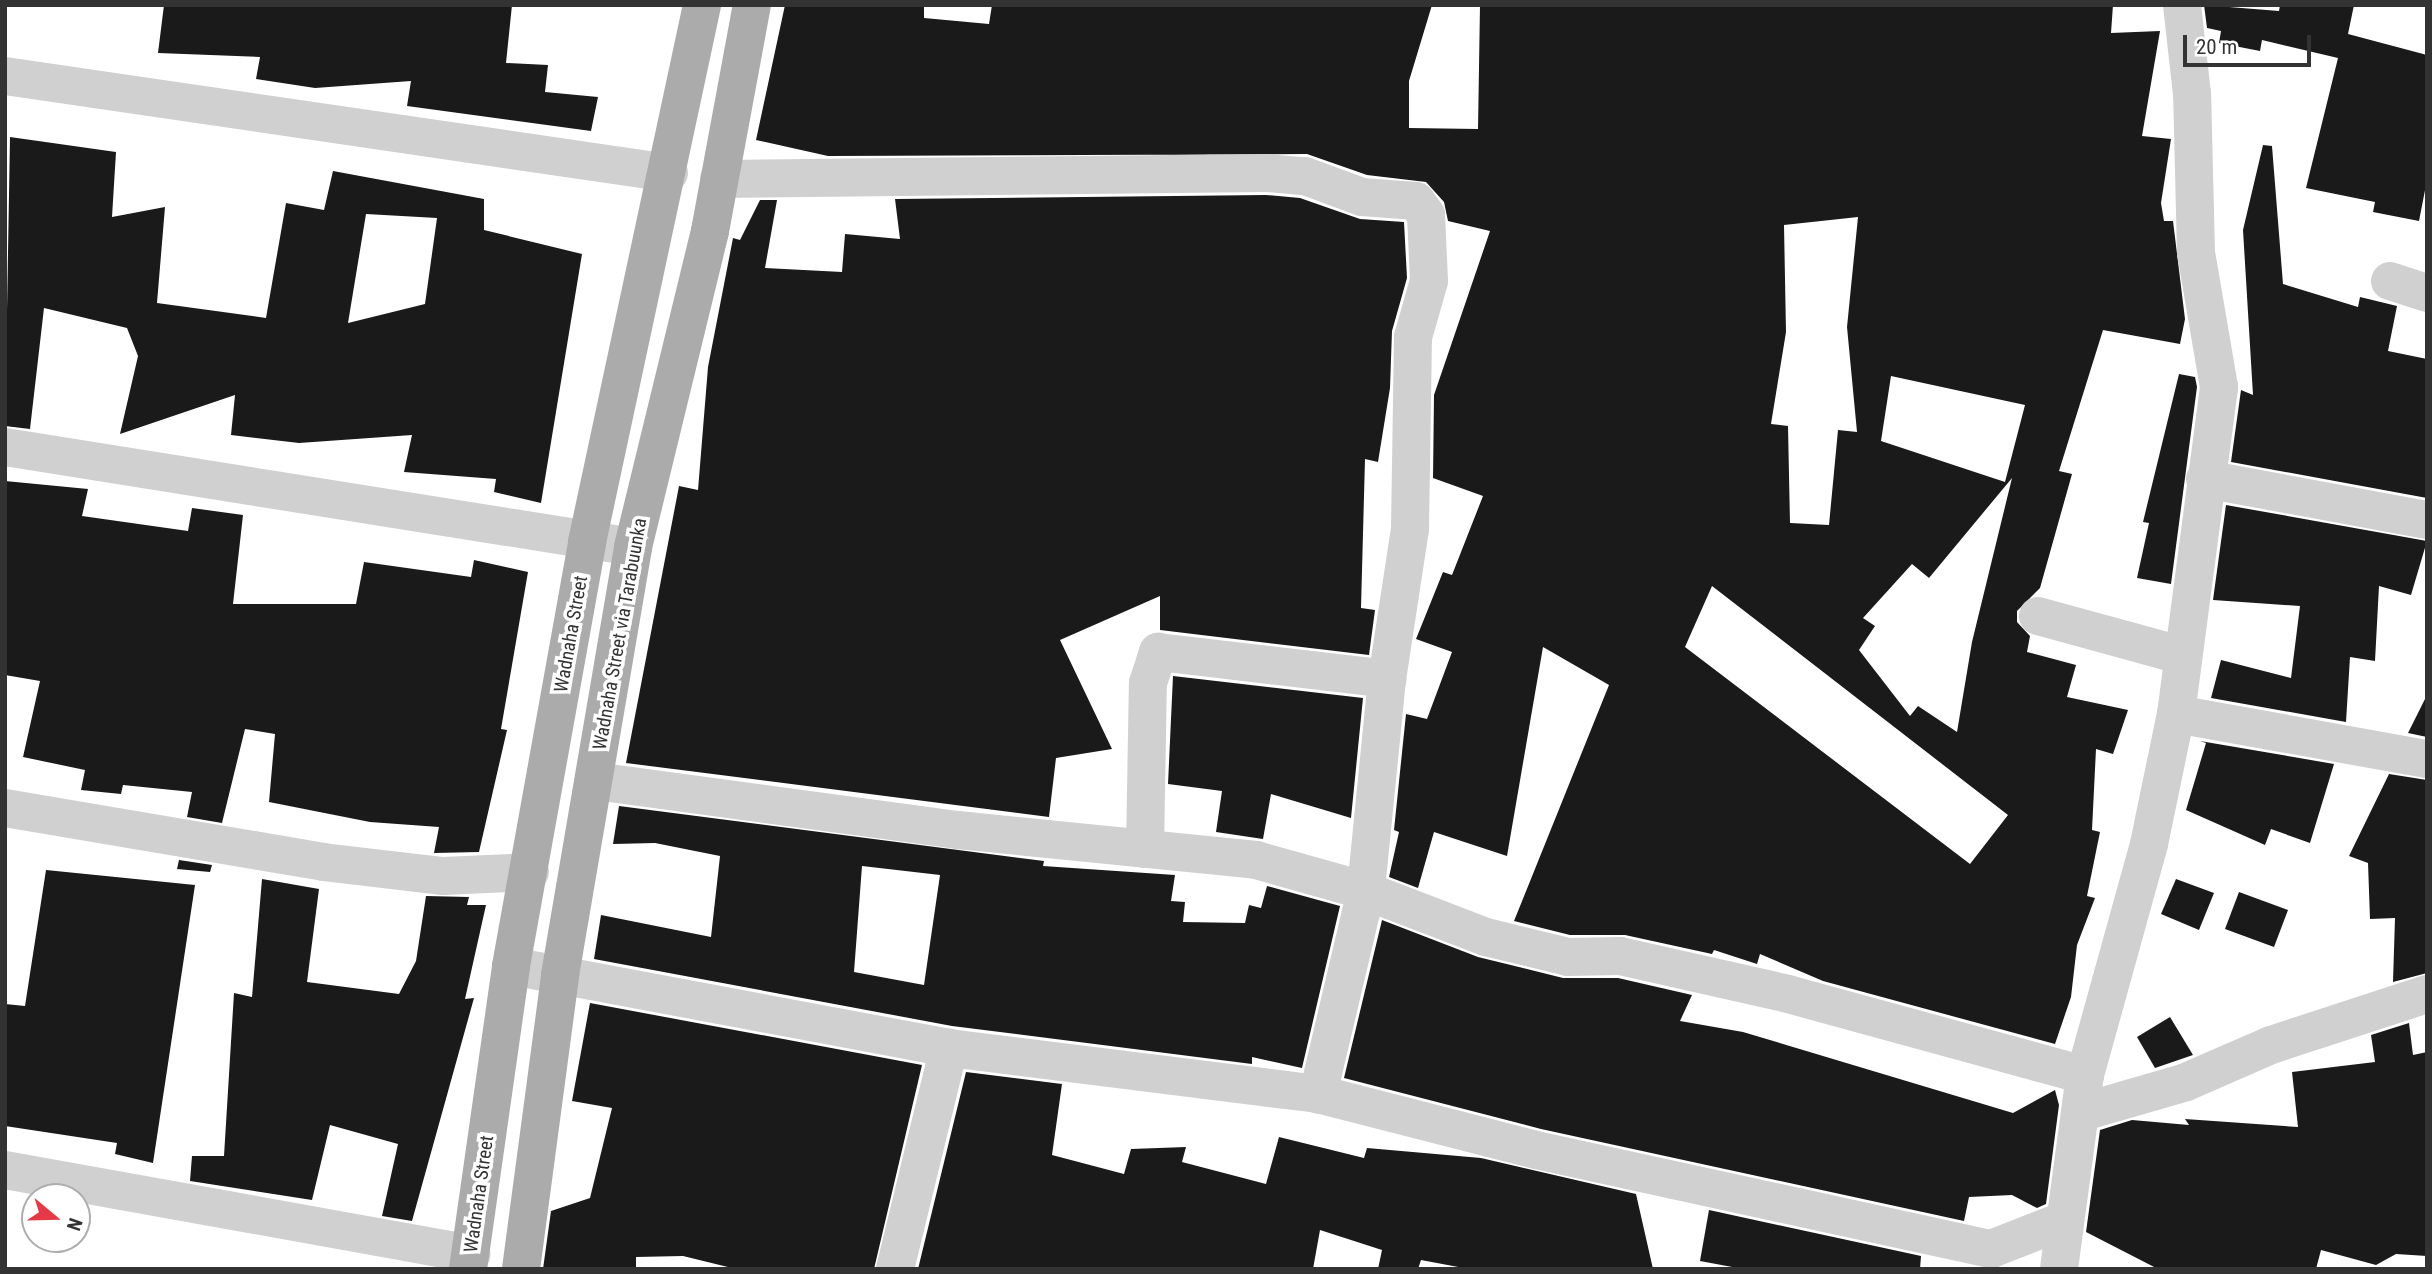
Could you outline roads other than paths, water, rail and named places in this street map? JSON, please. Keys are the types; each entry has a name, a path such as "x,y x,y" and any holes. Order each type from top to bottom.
{"main road":[{"name":"Wadnaha Street","path":"469,1261 511,966 530,872 587,541 669,173 702,5"},
{"name":"Wadnaha Street via Tarabuunka","path":"521,1269 560,975 633,548 719,179 752,5"}],"street":[{"path":"2059,1269 2063,1221 2084,1093 2149,844 2176,714 2181,655 2220,387 2196,253 2192,94 2182,5"},
{"path":"5,76 669,173"},
{"path":"719,179 1267,173 1305,176 1362,197 1416,201 1426,215 1429,281 1413,338 1410,529 1387,679 1366,891 1318,1094"},
{"path":"2390,281 2427,293"},
{"path":"5,447 633,548"},
{"path":"2205,480 2427,520"},
{"path":"2038,616 2181,655"},
{"path":"1145,849 1148,683 1158,652 1387,679"},
{"path":"2176,714 2427,759"},
{"path":"595,781 1145,849 1256,860 1366,891 1486,937 1568,957 1620,957 1788,994 2084,1093 2186,1082 2271,1045 2427,994"},
{"path":"5,808 323,862 443,876 530,872"},
{"path":"511,966 949,1048 1318,1094 1536,1150 1992,1249 2063,1221"},
{"path":"895,1269 949,1048"},
{"path":"5,1170 469,1261"}]}
